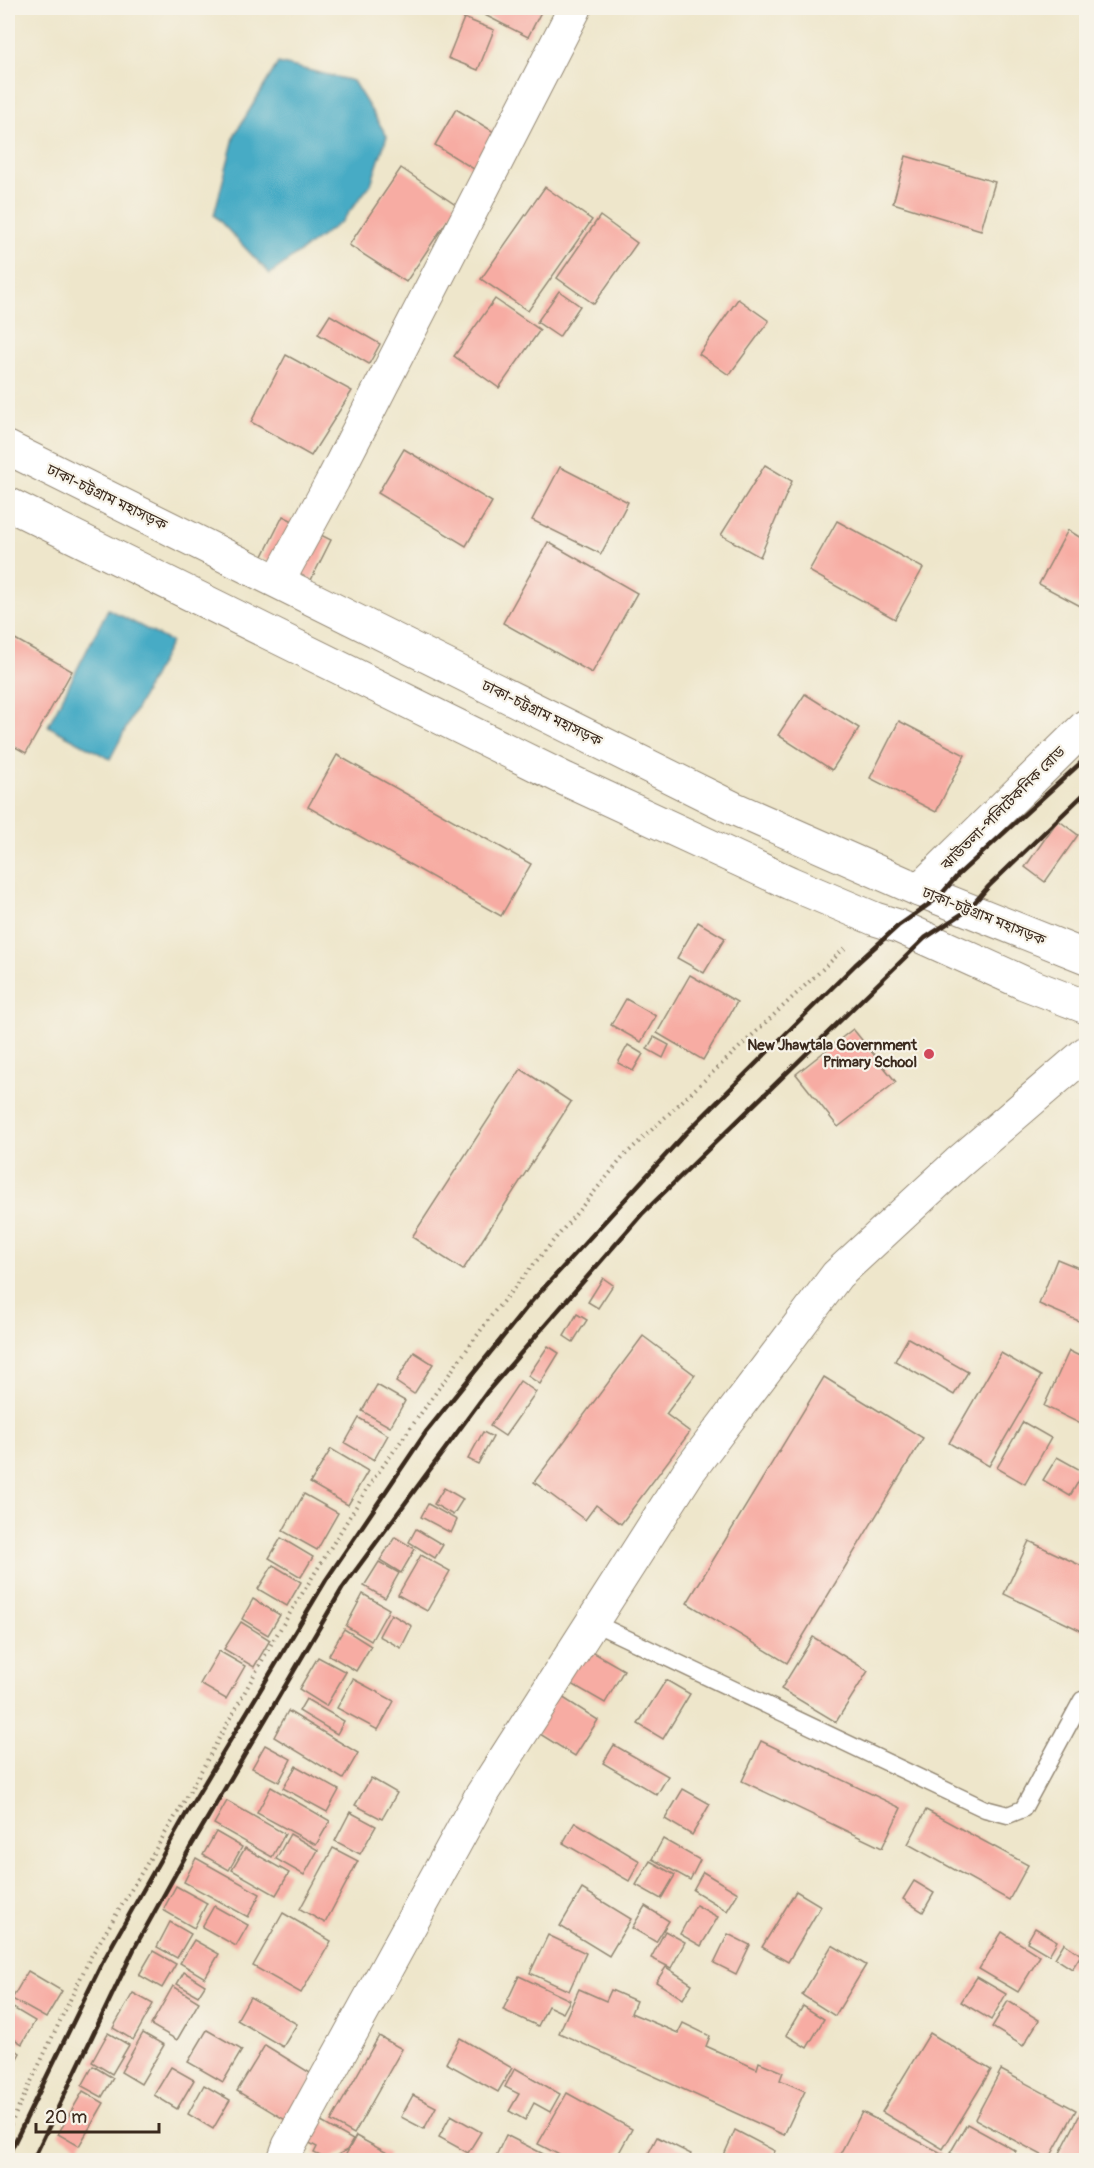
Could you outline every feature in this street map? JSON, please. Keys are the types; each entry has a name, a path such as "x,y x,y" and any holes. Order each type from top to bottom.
{"main road":[{"path":"278,581 333,480 575,8"},
{"name":"ঢাকা-চট্টগ্রাম মহাসড়ক","path":"8,448 733,808 919,890 1086,957"},
{"path":"8,504 576,784 790,883 875,919 898,926 1024,983 1086,1007"},
{"name":"ঝাউতলা-পলিটেকনিক রোড","path":"919,890 1086,726"},
{"path":"284,2160 289,2146 481,1796 689,1472 837,1275 958,1162 1086,1053"}],"lane":[{"path":"592,1622 985,1809 1008,1815 1023,1809 1082,1700"}],"path":[{"path":"8,2130 90,1958 184,1802 274,1639 370,1485 494,1312 625,1155 875,919"}],"water":[{"path":"278,63 353,81 387,136 371,184 342,221 270,274 214,215 235,134"},
{"path":"108,609 171,642 110,759 48,726"}],"building":[{"path":"471,8 543,8 528,37"},
{"path":"464,18 494,30 478,70 448,58"},
{"path":"456,109 499,135 477,171 435,145"},
{"path":"906,156 995,182 981,230 893,203"},
{"path":"401,168 457,206 406,282 349,245"},
{"path":"545,187 592,220 528,311 481,279"},
{"path":"600,216 637,243 594,304 557,278"},
{"path":"559,291 580,306 559,337 537,322"},
{"path":"495,299 540,330 499,388 454,356"},
{"path":"738,299 769,321 729,375 699,354"},
{"path":"330,315 380,344 369,364 318,334"},
{"path":"286,355 352,391 311,456 251,422"},
{"path":"404,449 492,502 466,546 378,493"},
{"path":"765,465 792,481 760,557 721,535"},
{"path":"560,467 628,502 601,554 532,520"},
{"path":"283,516 331,540 311,580 262,558"},
{"path":"837,521 923,568 895,619 809,571"},
{"path":"1068,530 1086,541 1086,609 1039,584"},
{"path":"548,542 637,593 592,673 503,623"},
{"path":"8,635 72,671 26,753 8,743"},
{"path":"805,694 859,728 832,770 778,735"},
{"path":"899,721 965,755 936,812 870,778"},
{"path":"337,755 531,864 501,916 308,807"},
{"path":"1058,820 1078,835 1045,882 1025,867"},
{"path":"698,922 725,938 704,973 677,958"},
{"path":"690,975 737,1002 703,1060 657,1033"},
{"path":"626,999 656,1016 641,1042 611,1025"},
{"path":"853,1029 896,1082 838,1127 796,1074"},
{"path":"654,1037 669,1045 663,1058 647,1049"},
{"path":"628,1045 643,1054 633,1071 618,1063"},
{"path":"521,1069 571,1102 463,1270 412,1237"},
{"path":"1057,1259 1086,1271 1086,1324 1039,1304"},
{"path":"603,1278 613,1285 598,1308 588,1302"},
{"path":"577,1314 587,1320 573,1342 564,1336"},
{"path":"643,1336 695,1375 666,1414 690,1432 621,1524 596,1505 585,1520 534,1482"},
{"path":"908,1338 968,1372 954,1395 895,1361"},
{"path":"548,1346 559,1353 540,1384 528,1376"},
{"path":"1069,1351 1086,1359 1086,1417 1083,1425 1044,1406"},
{"path":"414,1352 433,1364 414,1394 396,1382"},
{"path":"1001,1353 1041,1376 989,1466 949,1443"},
{"path":"824,1377 923,1438 787,1663 687,1603"},
{"path":"520,1381 536,1392 505,1436 490,1426"},
{"path":"377,1385 405,1401 390,1427 362,1411"},
{"path":"359,1418 388,1435 374,1460 345,1443"},
{"path":"1023,1422 1051,1438 1025,1484 997,1468"},
{"path":"483,1432 493,1437 478,1464 468,1459"},
{"path":"331,1449 368,1471 348,1505 310,1483"},
{"path":"1057,1457 1084,1472 1070,1496 1043,1480"},
{"path":"444,1488 463,1499 453,1515 434,1504"},
{"path":"304,1494 338,1513 317,1550 283,1531"},
{"path":"428,1504 457,1520 451,1533 421,1517"},
{"path":"416,1529 443,1545 435,1558 409,1542"},
{"path":"395,1537 415,1549 401,1573 380,1560"},
{"path":"281,1538 313,1557 301,1577 269,1558"},
{"path":"1029,1541 1086,1568 1086,1633 1004,1594"},
{"path":"421,1555 450,1571 427,1611 398,1595"},
{"path":"379,1562 399,1573 385,1598 364,1586"},
{"path":"273,1565 301,1582 287,1606 258,1589"},
{"path":"363,1594 389,1609 371,1641 346,1626"},
{"path":"253,1599 280,1615 268,1635 242,1619"},
{"path":"391,1614 412,1626 401,1648 379,1636"},
{"path":"241,1622 270,1640 254,1667 224,1649"},
{"path":"344,1629 371,1646 356,1671 329,1655"},
{"path":"813,1637 868,1671 836,1722 781,1689"},
{"path":"584,1647 624,1670 605,1703 565,1680"},
{"path":"219,1651 245,1666 226,1699 200,1684"},
{"path":"318,1657 346,1672 326,1706 299,1689"},
{"path":"353,1679 394,1701 378,1730 337,1708"},
{"path":"666,1680 690,1694 663,1739 638,1724"},
{"path":"554,1692 598,1720 575,1756 532,1729"},
{"path":"306,1699 344,1721 337,1734 299,1711"},
{"path":"288,1711 358,1753 343,1779 274,1737"},
{"path":"761,1741 901,1808 882,1848 742,1781"},
{"path":"265,1745 291,1759 279,1782 252,1768"},
{"path":"614,1745 668,1776 657,1795 603,1763"},
{"path":"296,1766 339,1790 327,1812 283,1788"},
{"path":"371,1778 397,1793 382,1819 355,1805"},
{"path":"271,1787 330,1821 316,1845 257,1813"},
{"path":"683,1789 710,1804 692,1835 665,1819"},
{"path":"227,1801 285,1834 272,1857 214,1824"},
{"path":"926,1810 1028,1865 1009,1900 908,1844"},
{"path":"350,1812 376,1826 360,1854 335,1841"},
{"path":"575,1822 640,1861 629,1881 563,1843"},
{"path":"216,1832 242,1847 229,1870 203,1855"},
{"path":"290,1834 318,1850 304,1875 276,1859"},
{"path":"663,1839 700,1860 690,1880 652,1859"},
{"path":"245,1848 289,1873 276,1895 232,1870"},
{"path":"333,1848 358,1861 325,1923 300,1909"},
{"path":"196,1858 260,1894 248,1917 184,1882"},
{"path":"650,1861 675,1875 661,1899 636,1885"},
{"path":"703,1872 738,1893 727,1911 693,1890"},
{"path":"914,1881 934,1893 923,1912 903,1899"},
{"path":"176,1886 207,1903 194,1928 163,1910"},
{"path":"582,1889 631,1919 609,1956 560,1926"},
{"path":"796,1891 821,1906 788,1962 762,1947"},
{"path":"696,1905 718,1917 701,1946 680,1934"},
{"path":"214,1906 248,1925 236,1946 202,1927"},
{"path":"645,1906 669,1921 656,1942 632,1928"},
{"path":"283,1913 331,1941 301,1993 253,1966"},
{"path":"170,1922 191,1934 177,1958 157,1947"},
{"path":"1035,1928 1057,1941 1049,1955 1027,1942"},
{"path":"665,1931 685,1942 671,1968 651,1958"},
{"path":"1002,1932 1040,1956 1018,1992 979,1969"},
{"path":"728,1934 750,1945 736,1974 714,1963"},
{"path":"548,1935 586,1953 569,1991 530,1973"},
{"path":"194,1940 219,1954 205,1978 180,1963"},
{"path":"1064,1943 1081,1955 1072,1969 1055,1958"},
{"path":"832,1945 866,1965 835,2016 802,1995"},
{"path":"153,1951 176,1964 162,1988 139,1975"},
{"path":"666,1967 692,1984 683,1999 656,1982"},
{"path":"28,1971 62,1991 46,2018 12,1999"},
{"path":"184,1972 205,1985 198,1996 177,1984"},
{"path":"519,1976 570,2000 563,2013 548,2006 538,2026 503,2010"},
{"path":"977,1977 1006,1994 991,2020 961,2002"},
{"path":"173,1986 199,2002 177,2040 151,2025"},
{"path":"579,1989 606,2001 611,1990 636,2001 631,2013 678,2033 683,2023 710,2036 706,2046 757,2069 759,2062 783,2072 780,2080 805,2091 784,2135 559,2033"},
{"path":"133,1993 153,2004 133,2040 113,2028"},
{"path":"250,1997 297,2024 283,2047 237,2020"},
{"path":"1008,2001 1039,2020 1023,2046 992,2027"},
{"path":"8,2005 35,2021 22,2044 8,2035"},
{"path":"803,2006 824,2019 807,2048 786,2035"},
{"path":"207,2030 242,2050 223,2082 188,2062"},
{"path":"108,2033 129,2045 112,2074 92,2062"},
{"path":"143,2033 164,2045 141,2084 121,2072"},
{"path":"930,2033 991,2070 943,2149 882,2112"},
{"path":"379,2036 402,2049 354,2134 331,2121"},
{"path":"460,2038 512,2068 498,2092 446,2063"},
{"path":"8,2045 20,2053 8,2074"},
{"path":"265,2045 315,2076 287,2121 237,2091"},
{"path":"93,2066 113,2078 102,2097 82,2086"},
{"path":"171,2067 194,2080 177,2109 154,2095"},
{"path":"515,2068 560,2094 550,2112 534,2103 525,2120 509,2111 519,2094 505,2087"},
{"path":"1001,2070 1076,2110 1049,2159 975,2119"},
{"path":"204,2085 230,2100 213,2129 188,2114"},
{"path":"83,2091 104,2103 79,2146 58,2134"},
{"path":"567,2093 632,2129 615,2160 569,2160 538,2144"},
{"path":"413,2095 436,2107 424,2129 401,2117"},
{"path":"1086,2103 1086,2155 1084,2160 1074,2160 1060,2153"},
{"path":"862,2112 955,2160 837,2160"},
{"path":"451,2115 481,2132 468,2153 439,2137"},
{"path":"316,2119 353,2140 347,2150 328,2160 314,2153 317,2147 304,2140"},
{"path":"967,2124 1016,2151 1010,2160 964,2160 950,2153"},
{"path":"735,2130 775,2151 770,2160 731,2160 723,2157"},
{"path":"506,2135 555,2160 494,2160"},
{"path":"356,2136 389,2154 385,2160 343,2160"},
{"path":"657,2137 691,2154 688,2160 645,2160"}],"railway":[{"path":"8,2156 102,1963 186,1814 326,1580 426,1432 531,1302 685,1134 855,965 898,926 938,898 958,875 1086,758"},
{"path":"33,2160 135,1947 190,1848 342,1589 487,1392 642,1214 925,938 968,910 989,886 1086,792"}],"place":[{"name":"New Jhawtala Government Primary School","path":"929,1054"}]}
